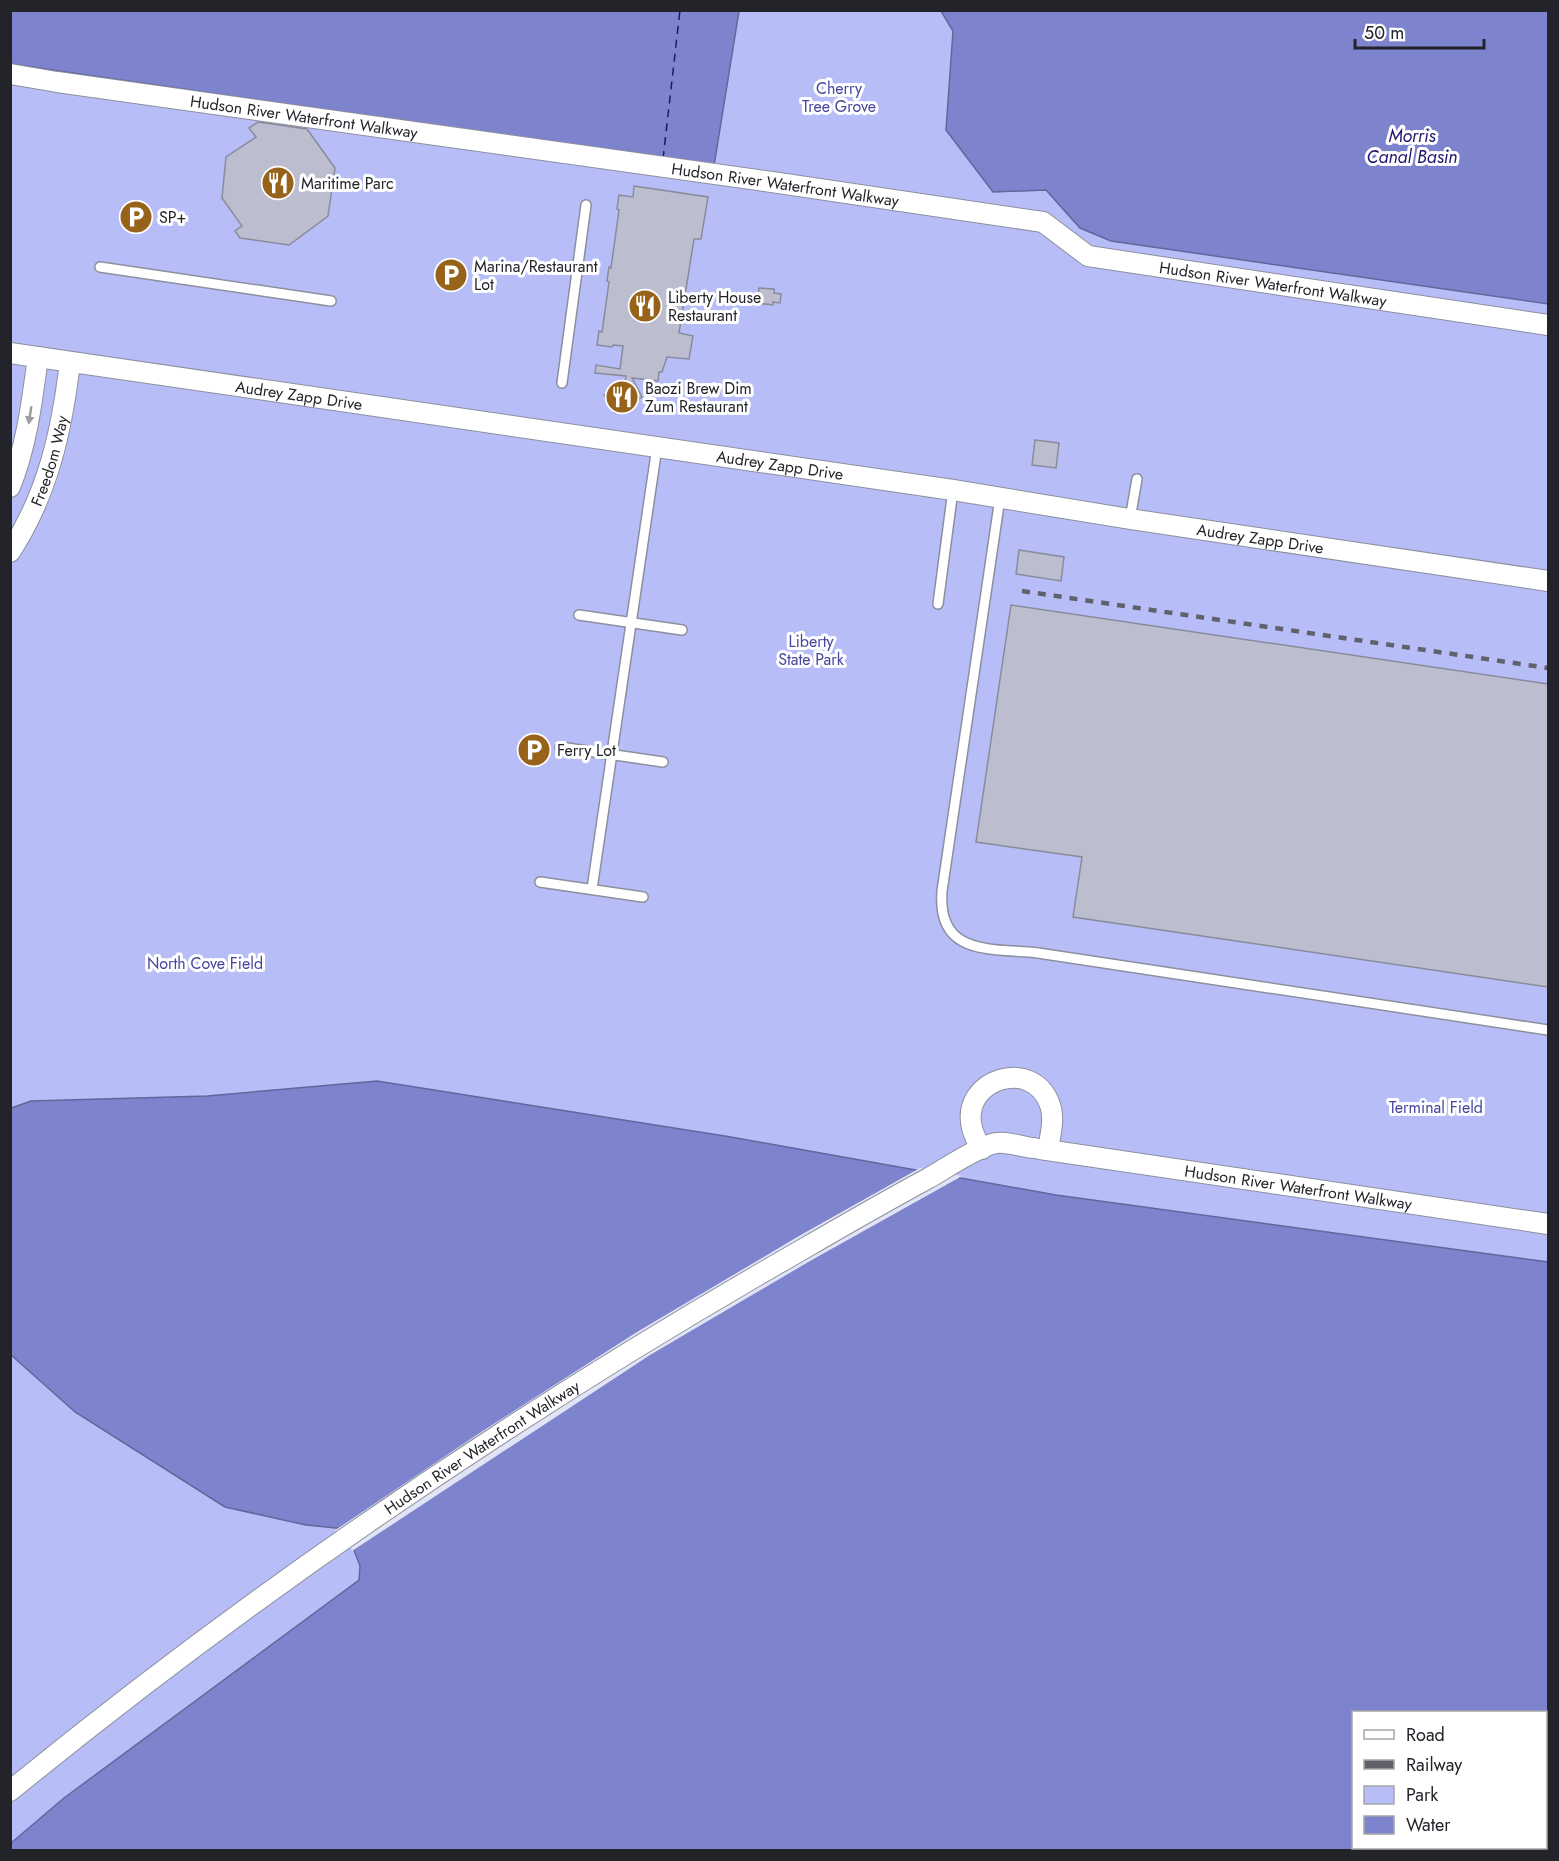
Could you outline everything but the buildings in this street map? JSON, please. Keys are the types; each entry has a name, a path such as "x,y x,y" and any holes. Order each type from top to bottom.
{"street":[{"name":"Hudson River Waterfront Walkway","path":"10,74 784,183 1043,222 1088,256 1548,325"},
{"name":"Audrey Zapp Drive","path":"10,353 953,490 1130,519 1548,581"},
{"name":"Freedom Way","path":"10,487 23,449 38,357"},
{"name":"Freedom Way","path":"10,552 33,512 47,477 63,414 70,362"},
{"path":"975,1153 971,1112 974,1104 985,1087 1011,1077 1028,1080 1046,1096 1052,1114 1041,1149"},
{"name":"Hudson River Waterfront Walkway","path":"10,1791 178,1661 329,1551 460,1462 602,1370 737,1287 864,1213 994,1143 1548,1224"}],"lane":[{"path":"562,383 586,206"},
{"path":"100,267 331,301"},
{"path":"592,889 657,447"},
{"path":"1130,519 1137,479"},
{"path":"939,604 953,490"},
{"path":"1000,498 942,891 942,917 950,933 957,939 977,946 1038,953 1548,1030"},
{"path":"579,615 682,630"},
{"path":"560,747 663,762"},
{"path":"540,882 643,897"}],"green space":[{"name":"Liberty State Park","path":"739,11 941,11 953,31 946,130 993,192 1046,190 1080,228 1111,241 1548,304 1548,1262 1056,1195 731,1137 377,1081 207,1096 31,1101 11,1108 11,64 713,166"},
{"path":"11,1355 75,1412 225,1507 306,1525 346,1529 360,1565 360,1580 64,1798 11,1843"}],"water":[{"path":"11,11 739,11 714,166 11,64"},
{"name":"Morris Canal Basin","path":"941,11 1548,11 1548,304 1111,241 1080,228 1046,190 993,192 946,130 953,31"},
{"path":"377,1081 731,1137 1056,1195 1548,1262 1548,1850 11,1850 11,1843 64,1798 359,1580 360,1566 346,1529 306,1525 225,1507 75,1412 11,1355 11,1108 31,1101 207,1096"}],"pier":[{"path":"920,1168 962,1176 810,1261 650,1355 352,1551 344,1532 334,1531 478,1434 637,1332 799,1236"}],"ferry route":[{"path":"663,159 680,10"}],"railway":[{"path":"1022,591 1548,668"}],"place":[{"name":"Maritime Parc","path":"278,183"},
{"name":"SP+","path":"136,217"},
{"name":"Marina/Restaurant Lot","path":"451,275"},
{"name":"Liberty House Restaurant","path":"645,306"},
{"name":"Baozi Brew Dim Zum Restaurant","path":"622,397"},
{"name":"Ferry Lot","path":"534,750"}],"park label":[{"name":"Cherry Tree Grove","path":"839,97"},
{"name":"North Cove Field","path":"205,963"},
{"name":"Terminal Field","path":"1436,1107"}]}
